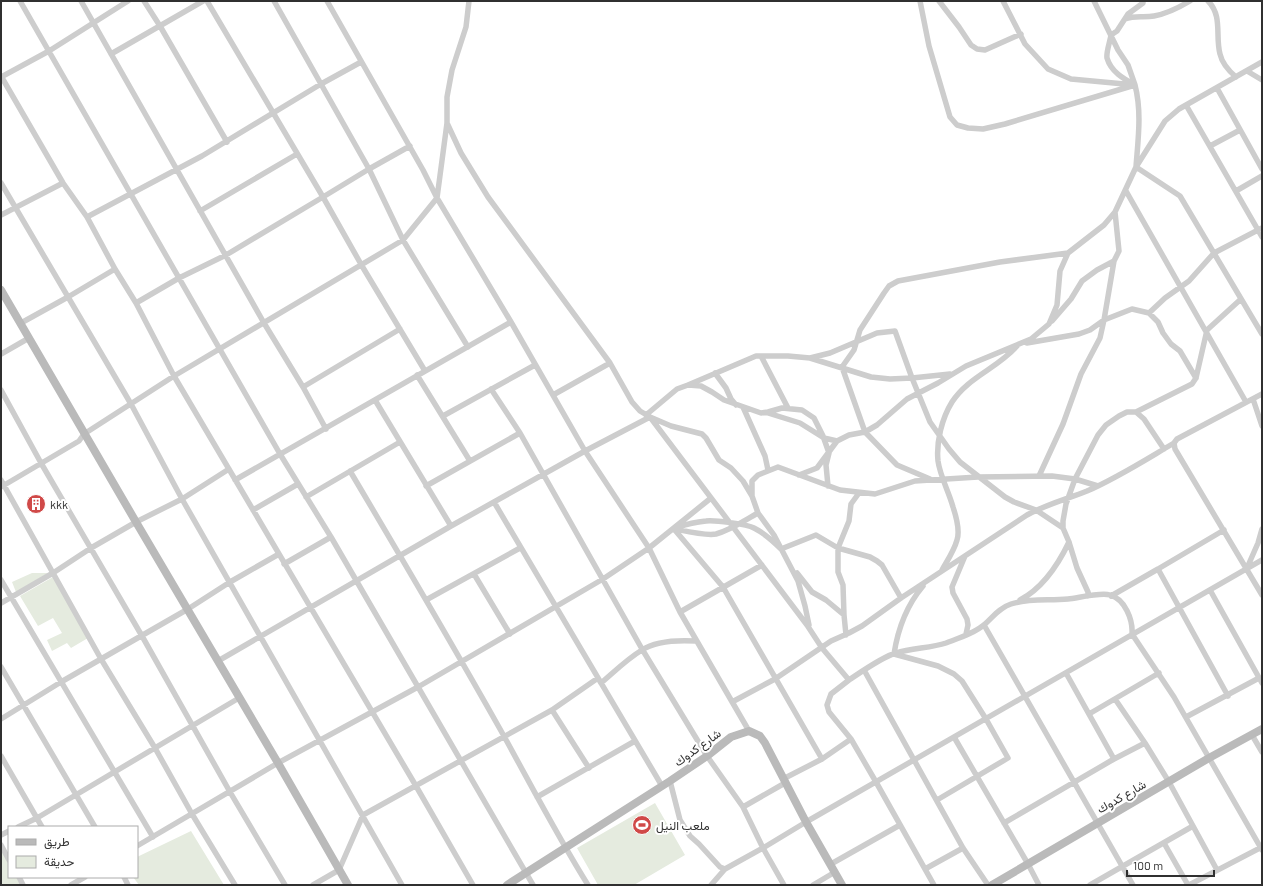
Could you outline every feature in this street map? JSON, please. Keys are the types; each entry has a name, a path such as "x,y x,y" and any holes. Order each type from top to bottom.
{"street":[{"path":"20,1 280,454 331,538 533,885"},
{"path":"81,1 326,429"},
{"path":"128,1 94,24 49,51 1,77 62,183 87,217 115,269 136,303 174,376 473,885"},
{"path":"144,1 227,142"},
{"path":"111,54 203,1"},
{"path":"206,1 324,197 362,266 425,371"},
{"path":"274,1 369,169 403,240 468,347"},
{"path":"327,1 410,146 437,198 511,322 585,451 649,548 680,612 732,702 749,730 760,736 765,743 806,822 842,885"},
{"path":"235,885 101,658 2,484 79,441 84,434 174,376 362,266 403,240 437,198 447,123 447,97 452,70 466,27 469,1"},
{"path":"920,1 929,46 944,102 950,117 957,125 968,128 983,129 1135,85"},
{"path":"939,1 971,45 977,49 985,50 1021,34"},
{"path":"1003,1 1025,44 1048,69 1071,79 1135,85"},
{"path":"1094,1 1118,50 1128,65 1135,85 1139,106 1136,167"},
{"path":"1135,85 1120,77 1112,67 1107,57 1111,36 1117,31 1128,14 1143,3 1143,1"},
{"path":"1125,19 1133,16 1150,17 1160,15 1190,1"},
{"path":"1208,1 1214,8 1217,20 1221,58 1236,77"},
{"path":"87,217 178,170 227,142 321,84 361,62"},
{"path":"1049,324 1057,305 1060,271 1068,254 1104,225 1115,212 1136,167 1165,121 1186,105 1262,62"},
{"path":"1247,71 1262,80"},
{"path":"1217,88 1262,169"},
{"path":"1186,105 1260,229 1262,237"},
{"path":"447,123 461,153 488,197 610,363 632,402 640,411 648,416 672,426 702,434 719,460 731,468 743,481 752,496 758,513 774,535 798,581 809,628"},
{"path":"1210,146 1240,130"},
{"path":"136,303 179,278 226,255 410,146"},
{"path":"200,211 297,154"},
{"path":"1136,167 1180,196 1262,334"},
{"path":"1236,191 1262,176"},
{"path":"1,183 131,404 182,499 402,885"},
{"path":"1,215 62,183"},
{"path":"1126,191 1246,402"},
{"path":"1039,476 1063,424 1081,374 1100,338 1114,261 1119,251 1115,212"},
{"path":"1149,313 1165,298 1189,281 1214,253 1260,229"},
{"path":"842,367 854,350 860,330 884,293 889,286 898,281 1000,262 1068,254"},
{"path":"799,475 817,468 837,441 849,435 865,432 877,425 907,398 966,366 1031,339 1049,324 1072,300 1082,280 1096,270 1114,261"},
{"path":"21,324 115,269"},
{"path":"1,290 3,299 21,324 348,885"},
{"path":"1088,596 1088,592 1077,568 1063,528 1063,521 1066,504 1075,479 1098,434 1119,416 1127,412 1136,412 1192,384 1196,378 1208,330 1241,299"},
{"path":"940,572 958,540 957,519 938,462 938,444 946,414 953,401 963,389 1002,360 1018,345 1079,334 1090,330 1104,320 1132,309 1149,313 1158,322 1163,333 1171,344 1180,351 1196,378"},
{"path":"235,480 511,322"},
{"path":"303,387 400,329"},
{"path":"810,358 830,353 877,333 896,331 912,378 930,422 960,462 1005,497 1036,510 1063,528"},
{"path":"1,354 29,338"},
{"path":"218,661 400,555 648,416 677,389 756,356 810,358 871,377 890,379 952,374"},
{"path":"762,356 788,408"},
{"path":"553,395 610,363"},
{"path":"443,416 536,365"},
{"path":"842,367 865,432 897,465 932,480"},
{"path":"716,373 736,405"},
{"path":"417,376 470,461"},
{"path":"688,385 701,386 724,400 761,413 788,408 802,410 814,418 824,438 829,453 826,464 828,486"},
{"path":"491,389 520,433 544,474 642,649 707,756 743,807 763,848 784,885"},
{"path":"1,390 41,463 285,885"},
{"path":"732,702 775,679 831,642 862,626 940,572 1036,510 1098,486 1164,449 1174,443 1177,439 1262,394"},
{"path":"1253,399 1262,426"},
{"path":"375,400 451,526"},
{"path":"743,407 765,456 768,470"},
{"path":"765,412 800,423 824,438 837,441"},
{"path":"1136,412 1144,419 1164,449"},
{"path":"648,416 711,498 734,524 822,648 849,680"},
{"path":"426,486 520,433"},
{"path":"306,498 400,442"},
{"path":"1174,443 1175,449 1262,596"},
{"path":"752,496 752,481 758,475 778,467 790,470 799,475 840,490 875,494 915,481 978,477 1052,476 1075,479 1098,486"},
{"path":"1,603 53,573 91,548 136,522 182,499 229,470"},
{"path":"350,471 462,661 564,848 588,885"},
{"path":"253,510 298,484"},
{"path":"846,635 843,585 838,572 838,548 849,521 851,504 860,493"},
{"path":"138,845 278,763 418,687 510,634 554,606 603,579 649,548 711,498"},
{"path":"494,502 554,606 662,786"},
{"path":"674,529 694,533 714,534 758,513"},
{"path":"674,529 686,524 707,521 754,527 781,549"},
{"path":"674,529 723,587 822,759"},
{"path":"1247,569 1262,529"},
{"path":"1111,596 1224,530"},
{"path":"781,549 816,535 838,548 877,561 882,565 901,598"},
{"path":"284,564 331,538"},
{"path":"934,885 851,739 829,712 827,705 831,694 864,670 894,654 915,648 946,643 984,625 995,612 1033,593 1058,563 1069,542"},
{"path":"426,600 520,548"},
{"path":"1,718 279,554"},
{"path":"965,556 952,587 953,593 967,619 968,625 966,634"},
{"path":"711,885 725,868 763,848 913,760 1262,560"},
{"path":"788,562 812,592 826,600 844,615"},
{"path":"680,612 762,565"},
{"path":"1158,569 1228,696"},
{"path":"474,574 510,634"},
{"path":"1,580 153,837"},
{"path":"894,654 898,635 907,610 928,580"},
{"path":"1186,718 1261,681 1210,590"},
{"path":"1009,604 1029,600 1067,599 1109,594 1117,598 1123,604 1133,626 1132,634 1174,697 1262,848 1188,885 1164,843"},
{"path":"984,625 1133,885"},
{"path":"601,683 642,649 658,643 684,640 696,641"},
{"path":"894,654 938,666 954,674 962,681 1008,758 936,800"},
{"path":"1,667 94,826"},
{"path":"864,670 963,848 988,885"},
{"path":"1066,673 1114,759"},
{"path":"1088,714 1159,673"},
{"path":"313,885 339,870 363,815 552,710 598,678 601,683"},
{"path":"20,826 37,818 239,698"},
{"path":"1115,699 1169,782 1217,870"},
{"path":"552,710 589,768"},
{"name":"شارع كدوك","path":"992,885 1209,758 1262,729"},
{"name":"شارع كدوك","path":"508,885 670,781 707,756 731,737 749,730"},
{"path":"1252,735 1262,752"},
{"path":"954,737 1039,885"},
{"path":"743,807 822,759 851,739"},
{"path":"537,797 635,741"},
{"path":"1004,822 1145,743"},
{"path":"1,756 41,826"},
{"path":"670,781 680,820 690,836 720,867 725,868"},
{"path":"813,885 833,868 900,825"},
{"path":"1090,885 1193,826"},
{"path":"1,846 8,858"},
{"path":"925,869 963,848"},
{"path":"74,884 83,878"}],"green space":[{"path":"32,573 48,573 16,592 12,582"},
{"path":"53,577 88,638 71,648 67,643 52,651 47,640 62,633 53,618 38,626 20,596"},
{"name":"ملعب النيل","path":"655,803 685,855 634,885 598,885 577,848"},
{"path":"191,831 224,885 139,885 134,878 138,878 138,857"},
{"path":"1,850 8,861 8,878 18,878 21,885 1,885"}],"place":[{"name":"kkk","path":"36,504"},
{"name":"ملعب النيل","path":"642,825"}]}
